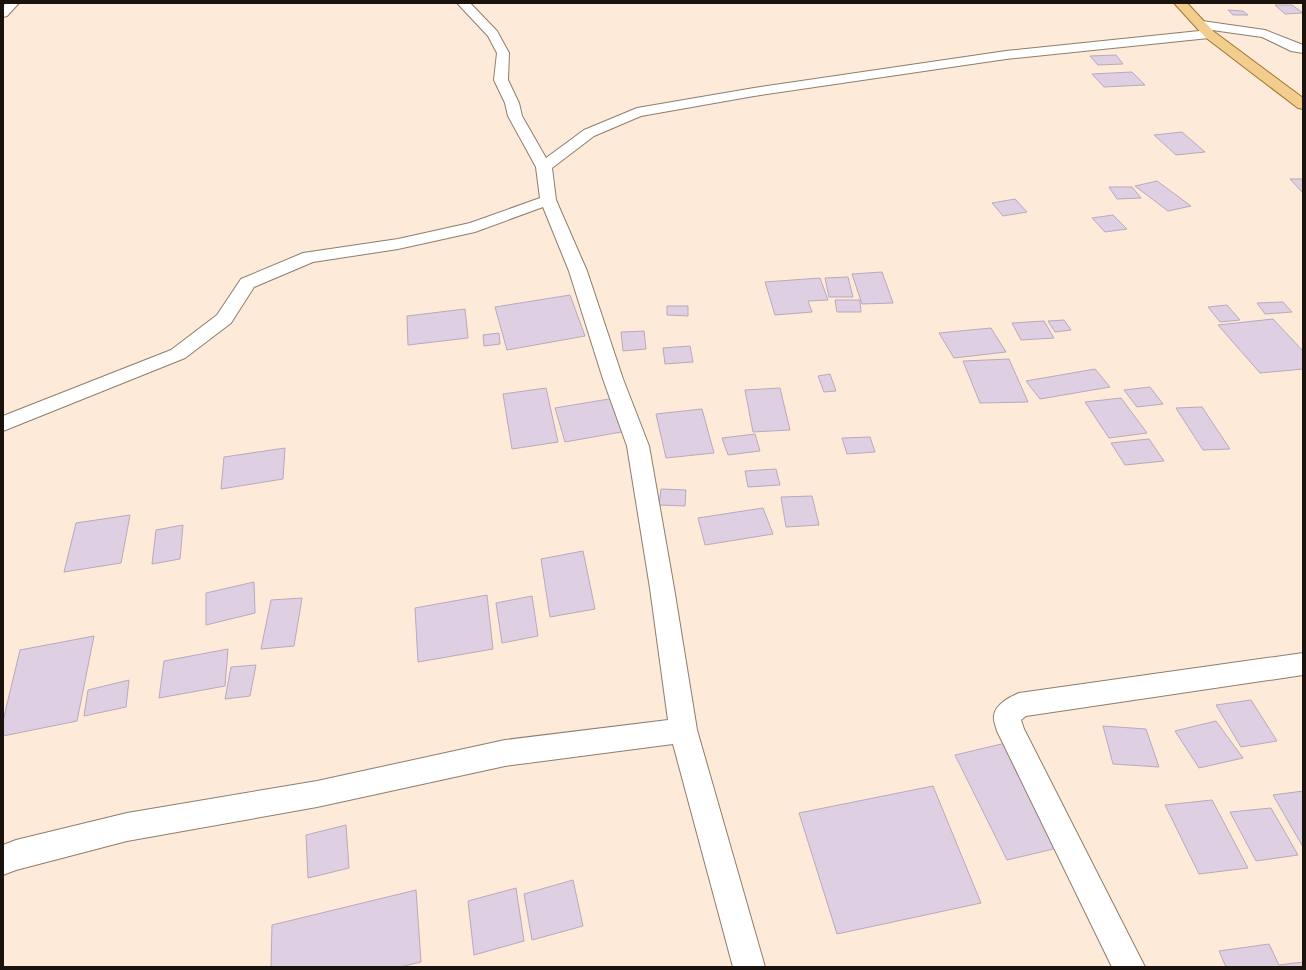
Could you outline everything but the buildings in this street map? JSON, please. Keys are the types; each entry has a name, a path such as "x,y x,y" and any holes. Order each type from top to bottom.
{"main road":[{"path":"1180,3 1206,29 1303,105"}],"street":[{"path":"3,13 14,3"},
{"path":"473,8 493,34 503,53 501,80 512,103 515,116 544,167 548,200 578,270 613,379 638,446 662,588 683,730 749,967"},
{"path":"544,167 589,133 637,112 761,91 1006,55 1206,29 1265,34 1303,50"},
{"path":"3,424 178,354 224,319 247,282 309,257 398,244 475,227 548,200"},
{"path":"1129,967 1011,731 1007,716 1019,705 1303,664"},
{"path":"3,860 16,855 127,827 317,794 505,753 683,730"}]}
